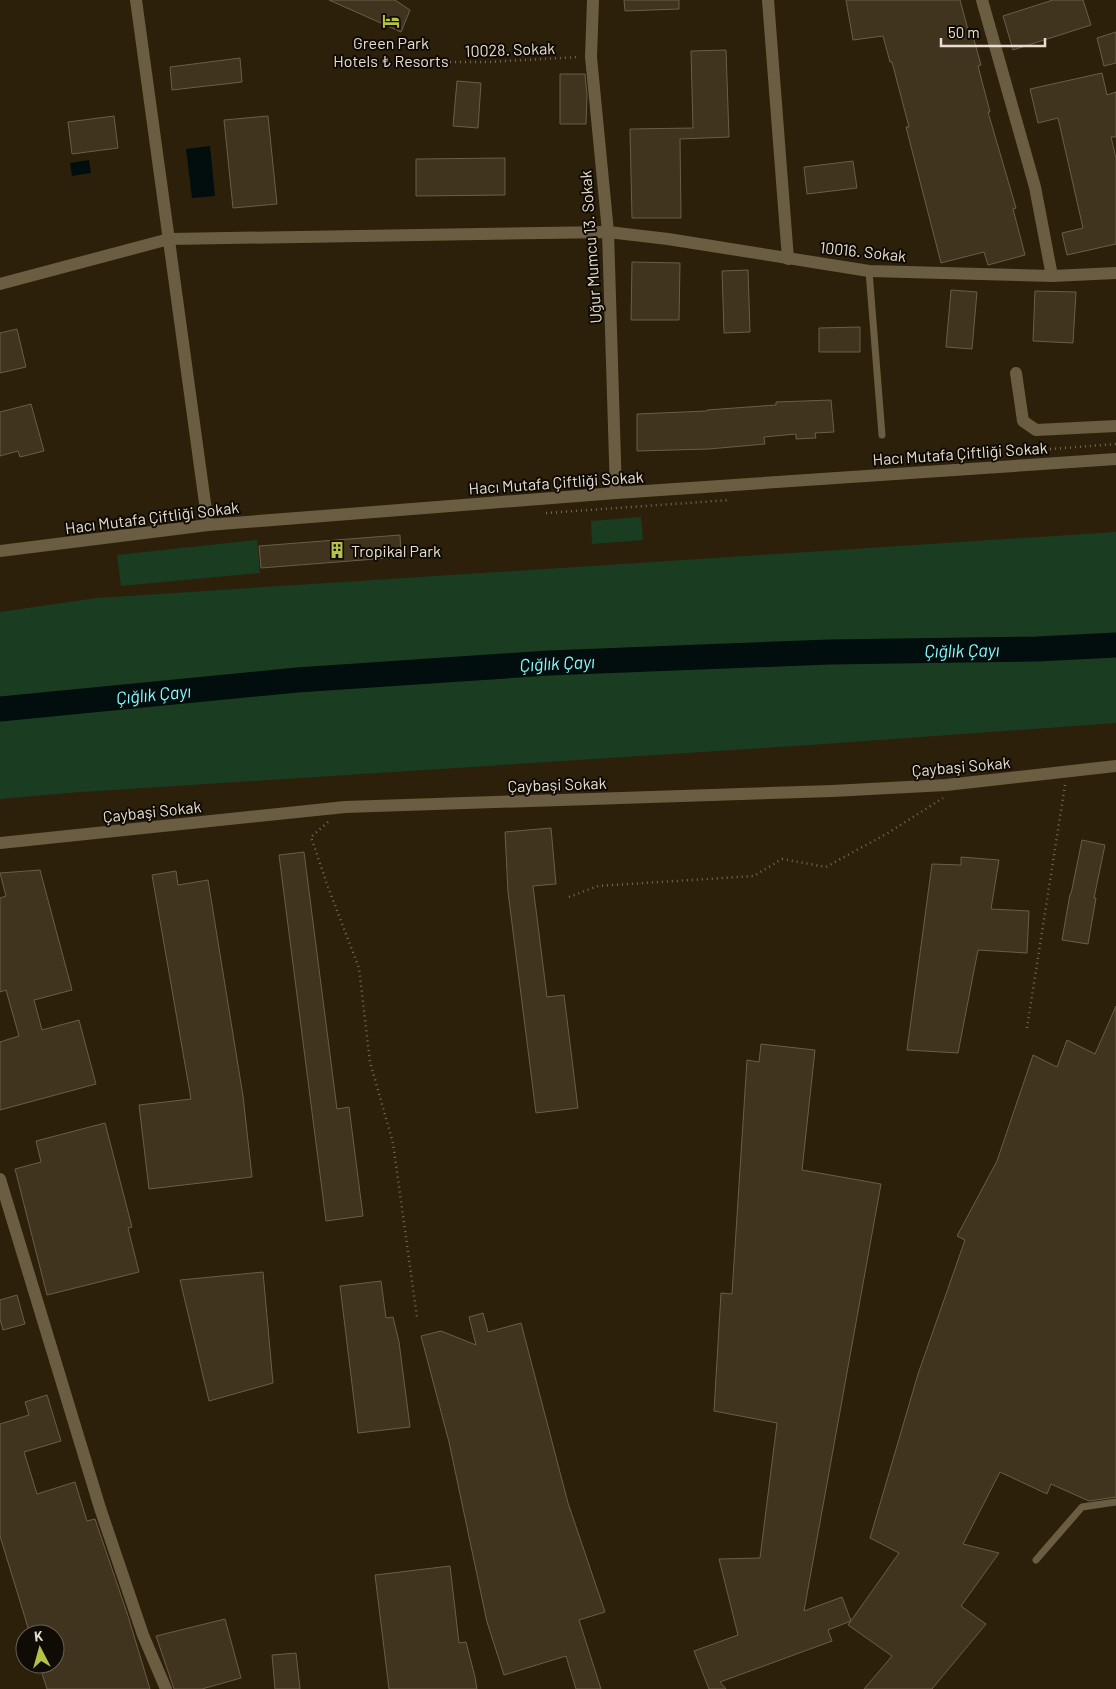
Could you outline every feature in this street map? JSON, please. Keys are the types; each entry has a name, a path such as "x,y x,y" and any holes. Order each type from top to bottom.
{"street":[{"path":"136,0 208,525"},
{"name":"Uğur Mumcu 13. Sokak","path":"593,0 591,57 608,232 616,493"},
{"path":"768,0 788,258"},
{"path":"982,0 1035,187 1052,276"},
{"name":"10016. Sokak","path":"0,284 169,239 608,232 869,271 1052,276 1116,274"},
{"path":"1016,373 1023,420 1036,430 1116,426"},
{"name":"Hacı Mutafa Çiftliği Sokak","path":"0,551 208,525 616,493 1116,459"},
{"name":"Çaybaşi Sokak","path":"0,843 346,806 822,792 946,785 1067,773 1116,766"},
{"path":"0,1179 100,1508 143,1634 166,1689"}],"lane":[{"path":"869,271 882,435"},
{"path":"1036,1560 1082,1506 1116,1502"}],"path":[{"name":"10028. Sokak","path":"430,62 489,62 591,57"},
{"path":"537,514 732,500"},
{"path":"1026,1028 1067,773"},
{"path":"569,897 598,886 754,876 782,858 826,867 888,833 944,797 946,785"},
{"path":"346,806 312,837 328,887 359,968 370,1062 393,1143 417,1317"}],"green space":[{"path":"641,517 643,540 592,544 591,521"},
{"path":"1116,532 1116,723 0,799 0,612 97,598"},
{"path":"257,540 260,573 121,586 117,555"}],"shaded area":[{"path":"210,146 215,196 192,198 186,149"},
{"path":"89,160 91,173 72,176 70,163"}],"building":[{"name":"Green Park Hotels ₺ Resorts","path":"329,0 395,0 410,10 401,32"},
{"path":"624,0 679,0 679,9 625,11"},
{"path":"846,0 960,0 970,37 973,36 981,65 978,66 990,112 988,112 1016,208 1013,209 1025,255 988,265 984,252 941,263 906,127 909,127 892,62 890,62 883,36 853,40"},
{"path":"1053,0 1083,0 1091,25 1013,50 1003,16"},
{"path":"1116,32 1116,63 1104,66 1097,38"},
{"path":"726,50 729,137 680,139 681,218 632,218 630,129 693,128 691,51"},
{"path":"240,58 242,82 172,90 170,67"},
{"path":"1102,73 1107,95 1116,92 1116,137 1111,137 1116,158 1116,244 1067,255 1062,233 1083,228 1058,118 1038,123 1030,89"},
{"path":"560,74 585,74 587,95 586,124 560,124"},
{"path":"457,81 481,83 478,128 453,126"},
{"path":"114,116 118,148 72,154 68,122"},
{"path":"268,116 277,204 233,208 224,120"},
{"path":"505,158 505,195 416,196 416,159"},
{"path":"853,161 857,188 807,194 804,167"},
{"path":"632,262 680,263 679,320 631,320"},
{"path":"748,270 750,332 724,333 722,271"},
{"path":"951,290 977,292 972,349 946,347"},
{"path":"1035,291 1076,292 1073,343 1033,341"},
{"path":"860,327 860,352 819,352 819,328"},
{"path":"17,329 26,367 0,373 0,333"},
{"path":"831,400 834,432 815,433 816,438 796,439 796,434 764,437 765,444 709,449 637,451 637,414 707,411 776,405 776,402"},
{"path":"31,404 44,451 20,457 18,451 0,456 0,412"},
{"name":"Tropikal Park","path":"400,535 401,557 261,568 259,546"},
{"path":"551,828 556,884 533,886 547,997 564,995 578,1108 536,1113 508,892 505,832"},
{"path":"1082,840 1105,845 1094,898 1096,898 1088,944 1062,940"},
{"path":"304,852 337,1109 349,1107 363,1216 326,1221 279,855"},
{"path":"961,857 999,860 991,909 1029,911 1027,953 978,950 958,1053 907,1050 932,864 961,865"},
{"path":"40,870 72,990 34,1000 42,1030 79,1020 96,1084 0,1110 0,1042 19,1036 6,990 0,992 0,898 6,896 0,873"},
{"path":"176,871 178,885 208,880 243,1096 252,1177 149,1189 139,1105 191,1099 152,875"},
{"path":"1116,1006 1116,1497 1089,1501 1051,1484 1047,1494 1000,1472 963,1544 999,1553 961,1606 986,1624 932,1689 864,1689 892,1656 848,1625 899,1553 870,1538 918,1374 965,1240 957,1236 997,1161 1033,1055 1057,1067 1067,1040 1095,1054"},
{"path":"761,1044 815,1050 802,1170 881,1184 804,1611 842,1597 851,1621 828,1630 832,1641 720,1682 726,1689 709,1689 694,1651 738,1635 719,1559 760,1558 777,1423 714,1411 721,1293 732,1294 747,1060 759,1062"},
{"path":"105,1123 132,1227 128,1228 139,1272 47,1295 15,1169 41,1162 36,1141"},
{"path":"263,1272 273,1383 209,1401 180,1280"},
{"path":"381,1281 386,1318 393,1317 399,1342 410,1427 358,1433 340,1286"},
{"path":"17,1295 25,1324 3,1330 0,1319 0,1300"},
{"path":"483,1313 488,1332 521,1323 568,1503 605,1612 579,1620 601,1689 576,1689 566,1656 504,1675 487,1622 449,1442 421,1336 441,1331 476,1345 469,1317"},
{"path":"47,1395 61,1441 24,1452 37,1494 75,1482 87,1521 95,1519 128,1616 150,1689 47,1689 42,1674 65,1674 65,1624 27,1624 0,1536 0,1424 29,1415 25,1402"},
{"path":"450,1566 459,1643 466,1642 477,1689 389,1689 375,1575"},
{"path":"225,1619 241,1678 202,1689 174,1689 156,1636"},
{"path":"296,1653 300,1689 275,1689 272,1655"}],"waterway":[{"name":"Çığlık Çayı","path":"0,709 297,680 549,663 829,652 1037,649 1116,645"}],"place":[{"name":"Green Park Hotels ₺ Resorts","path":"391,21"},
{"name":"Tropikal Park","path":"337,550"}]}
